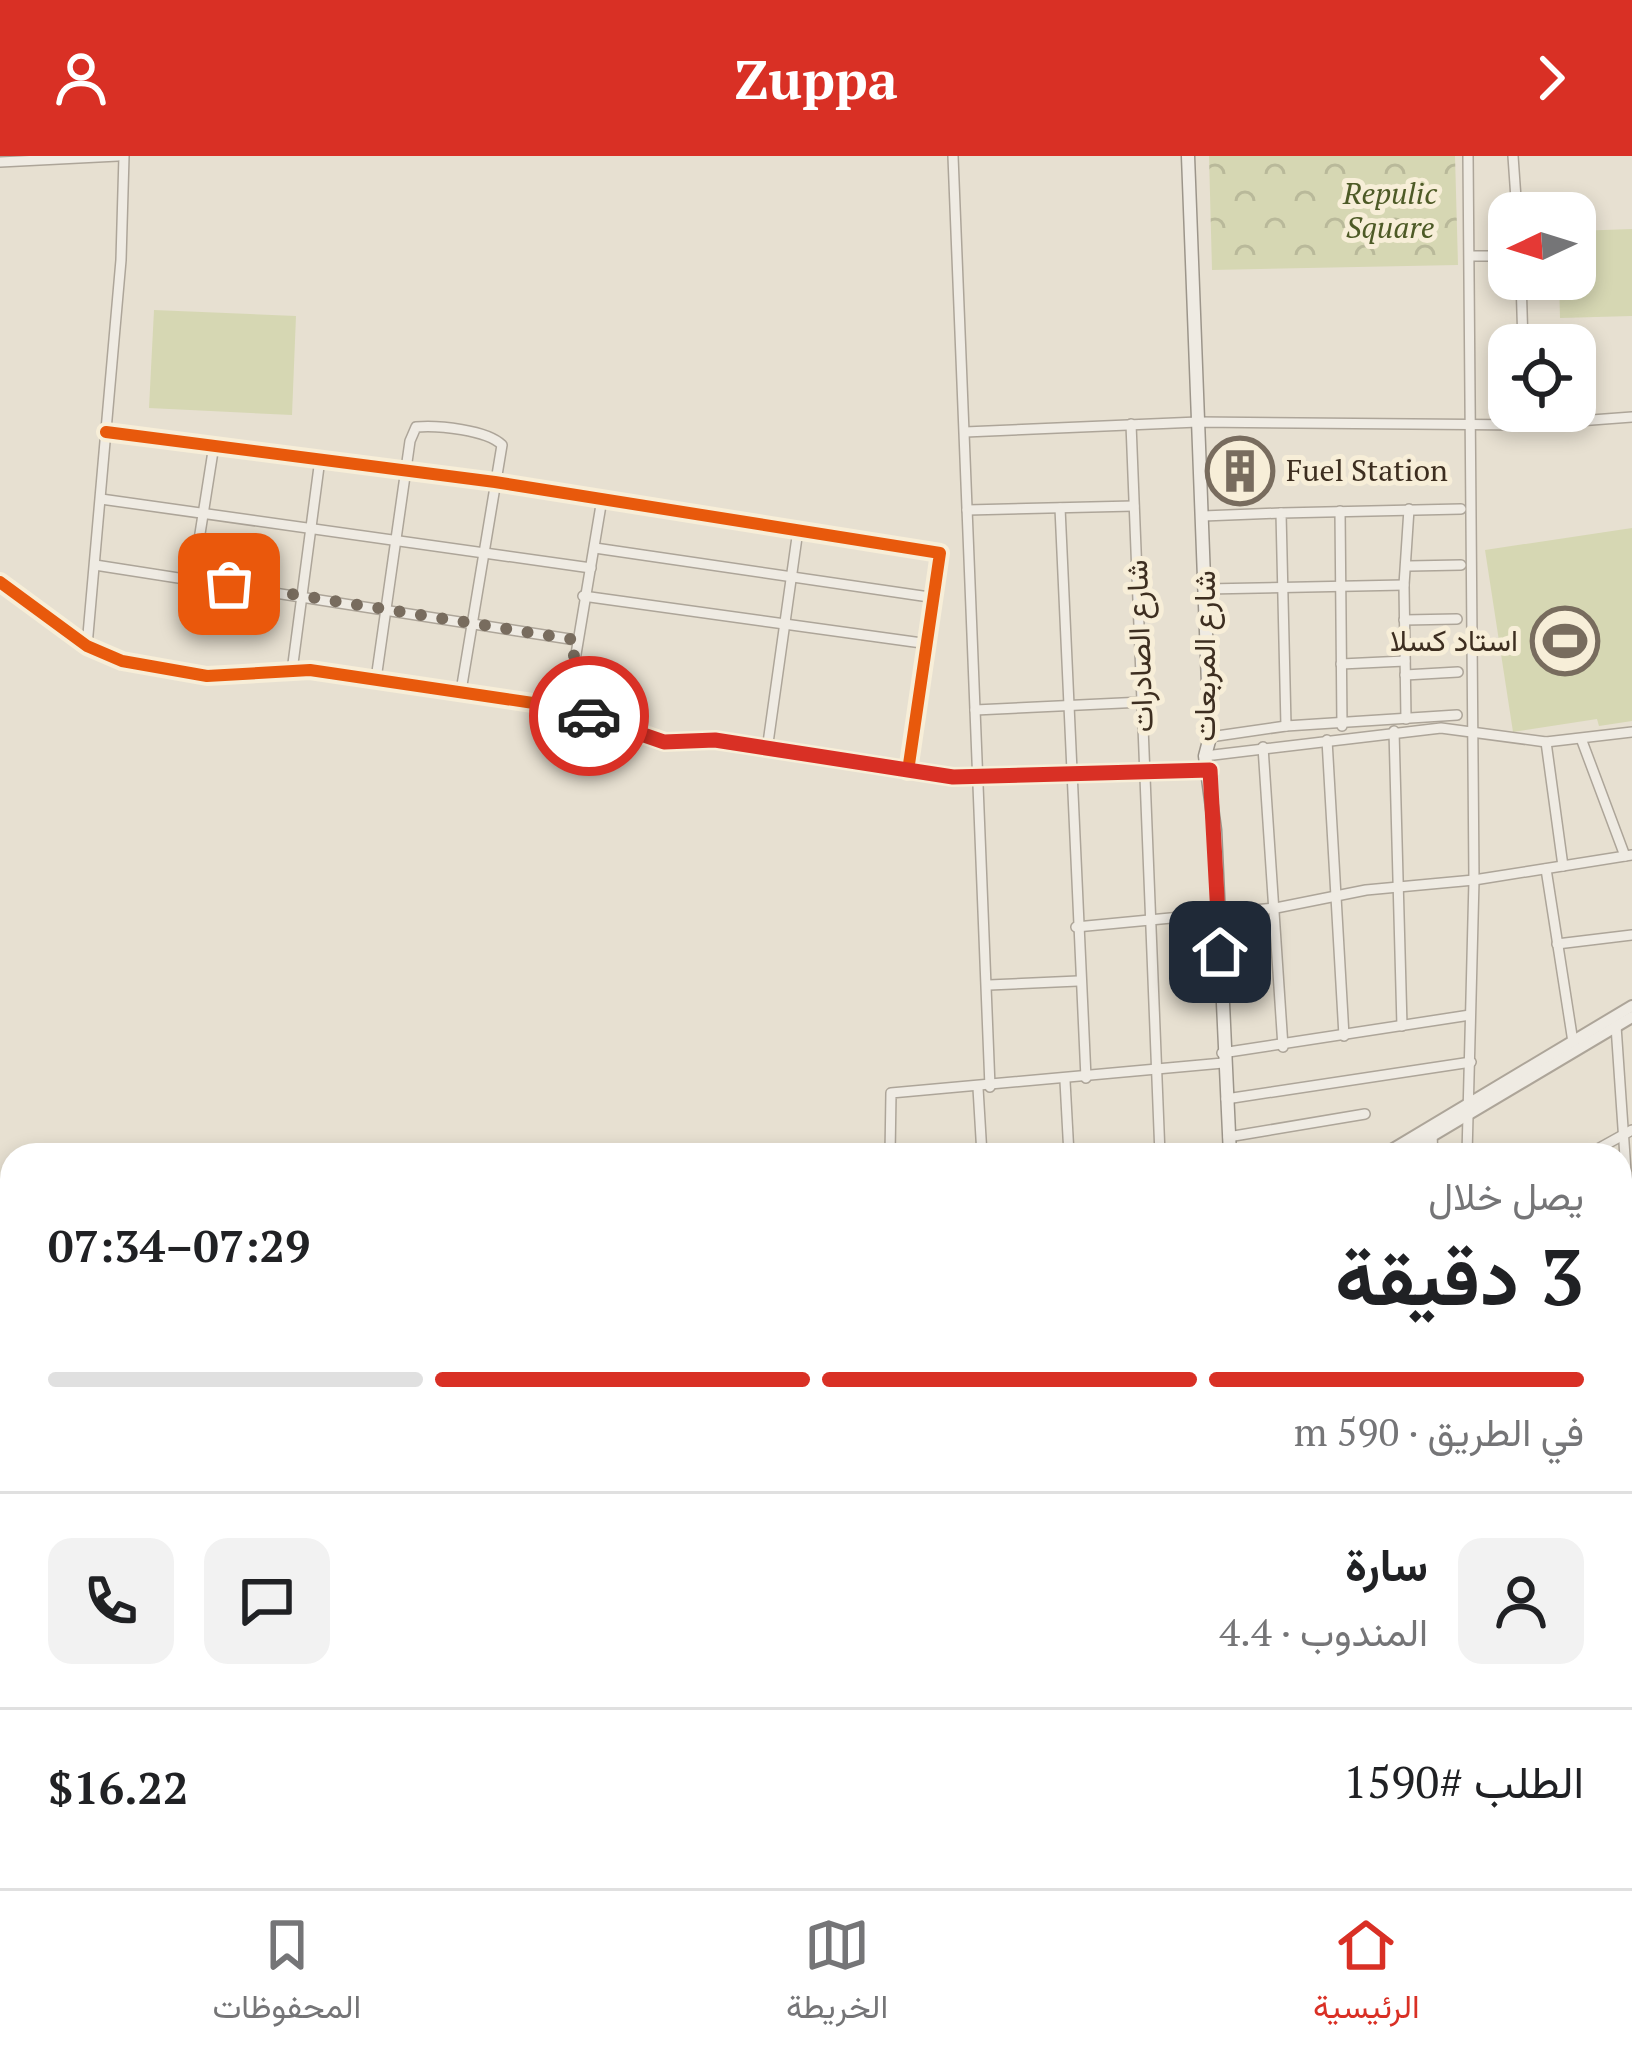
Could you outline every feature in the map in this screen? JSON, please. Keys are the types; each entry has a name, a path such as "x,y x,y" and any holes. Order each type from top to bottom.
{"main road":[{"name":"شارع المربعات","path":"1188,156 1206,589 1208,763 1229,1143"}],"street":[{"path":"0,163 121,156 106,432 87,646"},
{"path":"953,156 989,985 982,1143"},
{"path":"1467,1143 1474,880 1468,156"},
{"path":"1513,156 1516,192"},
{"path":"1470,256 1488,256"},
{"path":"1596,420 1632,418"},
{"path":"965,432 1198,422 1488,426"},
{"name":"شارع الصادرات","path":"1131,424 1159,1143"},
{"path":"376,679 412,433 428,427 500,440 461,691"},
{"path":"106,432 495,482 940,553 908,771"},
{"path":"193,578 214,445"},
{"path":"292,670 320,459"},
{"path":"567,708 602,499"},
{"path":"101,500 591,568"},
{"path":"967,509 1134,506"},
{"path":"1060,508 1086,1078"},
{"path":"1406,719 1404,585 1409,566 1409,509"},
{"path":"1203,516 1461,509"},
{"path":"1340,511 1342,726"},
{"path":"1282,513 1286,726"},
{"path":"767,750 798,530"},
{"path":"595,548 936,598"},
{"path":"94,565 576,640"},
{"path":"1409,566 1461,565"},
{"path":"0,582 87,646 122,662 207,676 292,670 376,679 567,708 664,742 715,740 979,779 1145,772 1208,763 1263,748 1394,730 1474,731 1546,742 1632,732"},
{"path":"1206,589 1404,585"},
{"path":"583,596 929,644"},
{"path":"1405,620 1457,619"},
{"path":"1341,664 1405,661"},
{"path":"1405,675 1458,672"},
{"path":"975,710 1142,702"},
{"path":"1210,737 1286,726 1457,715"},
{"path":"1394,730 1402,1026"},
{"path":"1327,740 1344,1036"},
{"path":"1076,927 1276,908 1336,895 1474,880 1629,855 1582,741"},
{"path":"1546,742 1563,866"},
{"path":"1263,748 1283,1047"},
{"path":"1546,868 1573,1042"},
{"path":"1558,944 1632,935"},
{"path":"989,985 1078,981"},
{"path":"1410,1143 1632,1006"},
{"path":"890,1143 891,1093 1065,1081 1470,1015"},
{"path":"1416,1143 1466,1109 1632,1017"},
{"path":"1616,1027 1628,1133"},
{"path":"1226,1100 1471,1062"},
{"path":"1065,1081 1069,1143"},
{"path":"1228,1137 1365,1114"},
{"path":"1432,1136 1432,1143"}],"green space":[{"name":"Repulic Square","path":"1209,156 1455,156 1458,265 1212,270"},
{"path":"1632,229 1632,316 1560,318 1560,300 1596,300 1596,230"},
{"path":"154,310 296,316 292,415 149,408"},
{"name":"استاد كسلا","path":"1632,528 1632,721 1599,726 1597,719 1513,732 1485,550"}],"cycle path":[{"path":"106,432 495,482 940,553 908,771"},
{"path":"0,582 87,646 122,661 207,676 310,670 567,708 665,742 715,740 953,777 1210,770"}],"way so far":[{"path":"229,584 576,640 567,708 589,716"}],"place":[{"name":"Fuel Station","path":"1240,471"},
{"name":"استاد كسلا","path":"1565,641"}],"route":[{"path":"589,716 664,742 715,740 953,777 1210,770 1220,952"}]}
